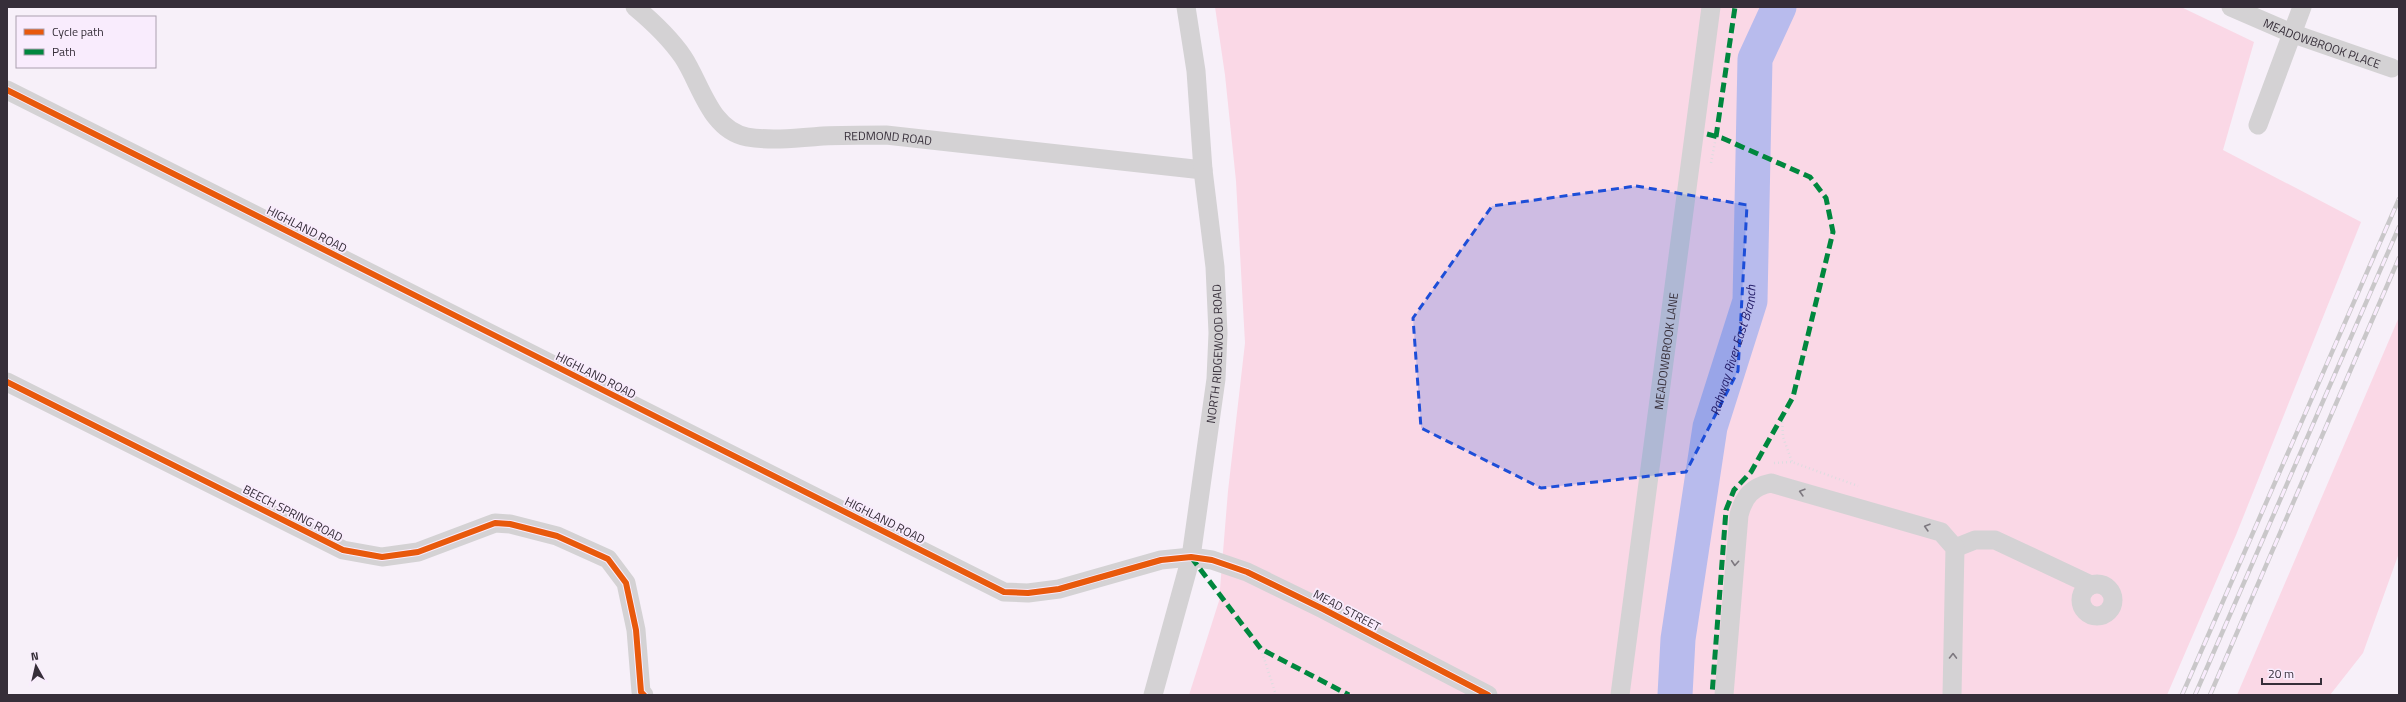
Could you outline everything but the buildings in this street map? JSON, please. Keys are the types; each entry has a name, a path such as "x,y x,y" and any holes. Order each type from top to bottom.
{"street":[{"name":"REDMOND ROAD","path":"635,7 670,40 691,71 718,120 726,127 746,137 785,138 847,134 886,135 1203,170"},
{"name":"NORTH RIDGEWOOD ROAD","path":"1153,695 1191,557 1216,379 1218,333 1215,267 1203,170 1196,71 1186,7"},
{"name":"MEADOWBROOK LANE","path":"1620,695 1711,7"},
{"name":"MEADOWBROOK PLACE","path":"2231,7 2291,33 2392,68"},
{"path":"2258,125 2291,33 2302,7"},
{"name":"HIGHLAND ROAD","path":"7,90 1004,592 1028,593 1059,589 1161,560 1191,557"},
{"name":"BEECH SPRING ROAD","path":"7,382 343,550 382,557 418,552 495,523 510,524 557,536 608,559 626,583 636,630 641,692 644,695"},
{"path":"1724,695 1739,515 1743,500 1758,485 1771,483 1941,532 1955,548 1952,695"},
{"path":"1955,548 1975,540 1995,540 2092,585"},
{"name":"MEAD STREET","path":"1191,557 1212,560 1247,572 1323,609 1488,695"}],"path":[{"path":"1782,418 1783,437 1792,462"},
{"path":"1768,464 1792,462 1858,486"},
{"path":"1261,649 1276,695"},
{"path":"1334,695 1341,691"}],"highlighted area":[{"path":"1636,186 1747,205 1738,371 1686,472 1541,488 1421,428 1413,318 1492,206"}],"shaded area":[{"path":"1215,7 2181,7 2254,42 2223,150 2361,222 2236,535 2167,695 1189,695 1219,601 1228,491 1245,343 1236,181 1225,75"},
{"path":"2399,317 2399,553 2363,653 2330,695 2237,695"}],"waterway":[{"name":"Rahway River East Branch","path":"1675,695 1678,639 1710,427 1750,301 1755,59 1779,7"}],"railway":[{"path":"2182,695 2399,199"},
{"path":"2195,695 2399,227"},
{"path":"2210,695 2399,258"}],"marked path":[{"path":"1716,137 1735,7"},
{"path":"1707,134 1722,138 1810,177 1826,198 1833,232 1793,397 1751,472 1734,490 1726,510 1712,695"},
{"path":"1191,557 1261,649 1349,695"}],"cycle path":[{"path":"7,90 1004,592 1028,593 1059,589 1161,560 1191,557 1212,560 1247,572 1323,609 1488,695"},
{"path":"7,382 343,550 382,557 418,552 495,523 510,524 557,536 608,559 626,583 636,630 641,692 644,695"}]}
